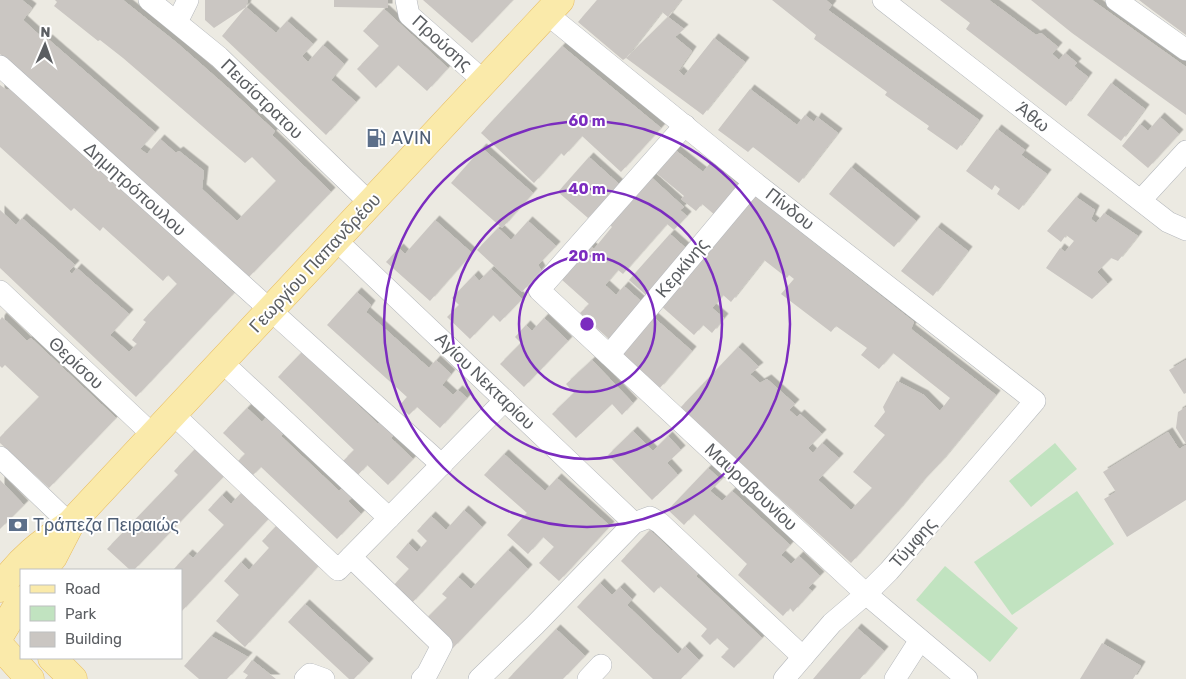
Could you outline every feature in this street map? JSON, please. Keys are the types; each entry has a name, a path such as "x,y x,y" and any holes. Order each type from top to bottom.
{"main road":[{"name":"Γεωργίου Παπανδρέου","path":"0,588 27,555 70,524 554,7"},
{"name":"Γεωργίου Παπανδρέου","path":"44,569 53,557 70,524"},
{"path":"0,646 30,679"},
{"path":"53,659 74,679"}],"street":[{"name":"Πεισίστρατου","path":"150,0 218,57 371,204"},
{"path":"177,22 188,0"},
{"name":"Προύσης","path":"406,0 409,15 485,82"},
{"name":"Άθω","path":"883,0 1168,222 1186,230"},
{"path":"1116,0 1186,50"},
{"name":"Πίνδου","path":"554,7 685,125 754,182 1035,401"},
{"name":"Δημητρόπουλου","path":"0,66 442,465"},
{"name":"Μαυροβουνίου","path":"685,125 539,290 866,594 967,679"},
{"path":"1141,200 1186,151"},
{"name":"Κερκίνης","path":"609,355 754,182"},
{"name":"Αγίου Νεκταρίου","path":"336,240 634,523"},
{"name":"Θερίσου","path":"0,292 153,435"},
{"path":"222,362 389,518"},
{"path":"173,414 338,570 505,400"},
{"name":"Τύμφης","path":"784,679 832,623 889,571 1035,401"},
{"path":"0,457 70,524"},
{"path":"479,679 535,625 634,523 650,517 660,523 803,657"},
{"path":"351,556 442,645 429,677"},
{"path":"895,679 920,640"},
{"path":"306,679 310,674 324,679"}],"green space":[{"path":"1055,443 1077,469 1031,507 1009,481"},
{"path":"1077,491 1114,544 1012,615 974,562"},
{"path":"945,566 1018,628 990,662 916,600"}],"building":[{"path":"0,0 22,0 32,8 23,20 46,41 48,39 155,132 140,149 147,154 160,139 176,153 179,151 204,171 202,189 237,221 276,181 252,157 245,163 123,58 54,6 57,2 55,0 123,0 177,43 275,131 272,135 331,192 249,277 0,54"},
{"path":"205,0 248,0 246,7 214,28 205,20"},
{"path":"334,0 388,0 388,8 334,7"},
{"path":"423,0 513,0 472,43"},
{"path":"597,0 681,0 668,17 662,12 623,60 578,22"},
{"path":"772,0 826,0 832,5 828,10 979,120 957,150 927,129 929,126 885,95 887,92 814,39 816,35"},
{"path":"940,0 989,0 1036,35 1041,33 1058,47 1052,54 1059,60 1065,53 1077,63 1074,66 1088,77 1066,106 966,29 970,23"},
{"path":"1031,0 1092,0 1186,67 1186,115 1072,33"},
{"path":"1139,0 1186,0 1186,35 1152,10"},
{"path":"246,7 276,33 287,21 313,44 302,56 308,62 323,45 344,64 331,80 356,102 326,135 222,36"},
{"path":"384,9 448,68 427,91 398,65 376,88 357,69 379,46 363,31"},
{"path":"668,17 684,29 675,37 692,51 674,77 679,71 684,76 714,38 745,62 703,115 626,58"},
{"path":"562,46 661,128 621,172 582,136 564,156 561,153 534,183 481,133"},
{"path":"1111,83 1145,109 1121,141 1087,115"},
{"path":"0,85 7,90 11,89 234,293 136,397 0,268 0,210 16,225 22,218 75,265 69,271 72,274 77,268 129,314 110,335 129,352 137,344 132,340 146,322 143,320 177,284 168,275 163,281 103,227 100,231 74,208 71,211 0,147"},
{"path":"750,89 797,125 805,115 814,122 817,117 838,133 799,183 753,147 748,152 718,130"},
{"path":"1160,117 1179,134 1148,168 1122,146 1140,124 1148,131"},
{"path":"997,129 1025,150 1021,155 1047,174 1019,210 997,194 1000,189 995,185 992,190 966,171"},
{"path":"482,148 533,193 502,228 451,183"},
{"path":"674,149 703,172 711,162 740,186 716,216 702,204 696,211 681,199 684,196 655,172"},
{"path":"589,157 619,184 588,218 558,192"},
{"path":"851,167 916,221 894,247 829,194"},
{"path":"650,176 684,207 680,210 687,216 674,230 667,224 623,274 618,270 605,285 616,295 624,286 642,302 609,339 580,313 589,304 561,279 590,246 594,249 612,227 608,223"},
{"path":"753,195 914,322 911,329 996,395 941,462 851,563 680,408 738,347 759,367 750,374 760,383 767,379 795,404 789,410 797,417 800,414 822,434 808,448 813,453 822,443 839,458 818,480 851,510 872,488 853,472 885,435 874,426 885,412 883,407 897,381 924,395 940,411 950,398 893,353 879,369 861,355 867,348 836,326 831,332 781,294 794,279 789,275 787,278 764,260 731,302 723,295 712,308 724,318 712,333 703,325 694,335 660,305"},
{"path":"1076,197 1095,210 1091,219 1096,223 1104,213 1138,236 1118,261 1111,258 1097,272 1108,284 1092,299 1046,268 1060,248 1065,252 1074,241 1066,235 1061,242 1047,231"},
{"path":"435,220 472,253 430,301 386,262 399,248 405,254"},
{"path":"528,221 556,246 538,265 541,270 522,292 477,250 498,228 511,240"},
{"path":"937,227 968,251 933,296 901,271"},
{"path":"670,234 688,250 647,296 629,280"},
{"path":"491,269 522,299 500,322 493,315 470,339 447,317 459,305 452,298 474,275 479,281"},
{"path":"357,292 371,305 366,312 429,368 436,360 451,374 442,385 453,395 458,390 467,398 440,428 417,407 409,415 399,406 407,397 327,325"},
{"path":"651,315 692,351 659,389 617,353"},
{"path":"2,317 27,341 31,338 116,418 49,488 0,443 0,437 39,397 5,365 2,368 0,366 0,320"},
{"path":"544,318 568,341 524,387 500,364 521,343 515,337 526,325 532,331"},
{"path":"302,352 378,424 384,417 398,431 391,438 413,459 388,485 367,465 358,475 343,461 354,450 278,377"},
{"path":"592,360 633,403 622,415 612,404 576,438 552,414 574,393 566,384"},
{"path":"1186,360 1186,393 1184,394 1169,370"},
{"path":"1186,407 1186,444 1176,428 1178,412"},
{"path":"247,408 262,422 271,412 288,428 281,436 339,491 347,483 357,493 348,501 361,514 337,539 261,467 251,477 236,463 245,454 223,433"},
{"path":"633,431 653,451 668,436 681,450 667,463 678,475 652,500 608,455"},
{"path":"1168,432 1179,449 1186,445 1186,500 1127,537 1104,499 1116,492 1103,472"},
{"path":"197,447 226,474 135,569 129,569 107,549 178,475 174,471"},
{"path":"504,454 545,491 557,478 610,526 559,581 539,563 554,547 543,537 528,554 507,535 527,513 484,475"},
{"path":"708,468 721,480 710,491 722,501 732,491 790,545 781,555 791,564 799,556 820,576 808,588 812,591 793,612 790,608 783,616 738,575 747,564 694,514 684,525 668,510"},
{"path":"0,480 24,505 0,529"},
{"path":"243,491 270,517 182,611 182,569 174,569 188,554 193,558 224,525 208,510 222,495 231,504"},
{"path":"464,510 482,527 411,604 392,587 409,569 396,557 408,543 417,552 427,541 417,531 431,516 446,530"},
{"path":"278,524 321,563 245,647 216,621 239,595 224,581 241,562 249,570 269,548 262,541"},
{"path":"650,530 672,551 677,546 702,570 696,576 762,638 734,668 721,657 729,649 717,638 710,645 701,636 707,629 660,586 654,593 621,561"},
{"path":"508,550 528,569 453,648 424,621 447,598 442,594 458,577 471,589"},
{"path":"600,583 612,595 620,587 632,599 627,605 678,654 685,646 699,660 681,679 653,679 577,607"},
{"path":"305,604 369,663 354,679 349,679 288,622"},
{"path":"857,628 884,651 860,679 813,679"},
{"path":"556,629 585,656 563,679 508,679"},
{"path":"211,636 248,657 227,679 199,679 184,666"},
{"path":"1102,643 1141,666 1133,679 1080,679"},
{"path":"252,660 276,679 245,679 248,675 243,672"}],"place":[{"name":"AVIN","path":"376,138"},
{"name":"Τράπεζα Πειραιώς","path":"18,525"}]}
